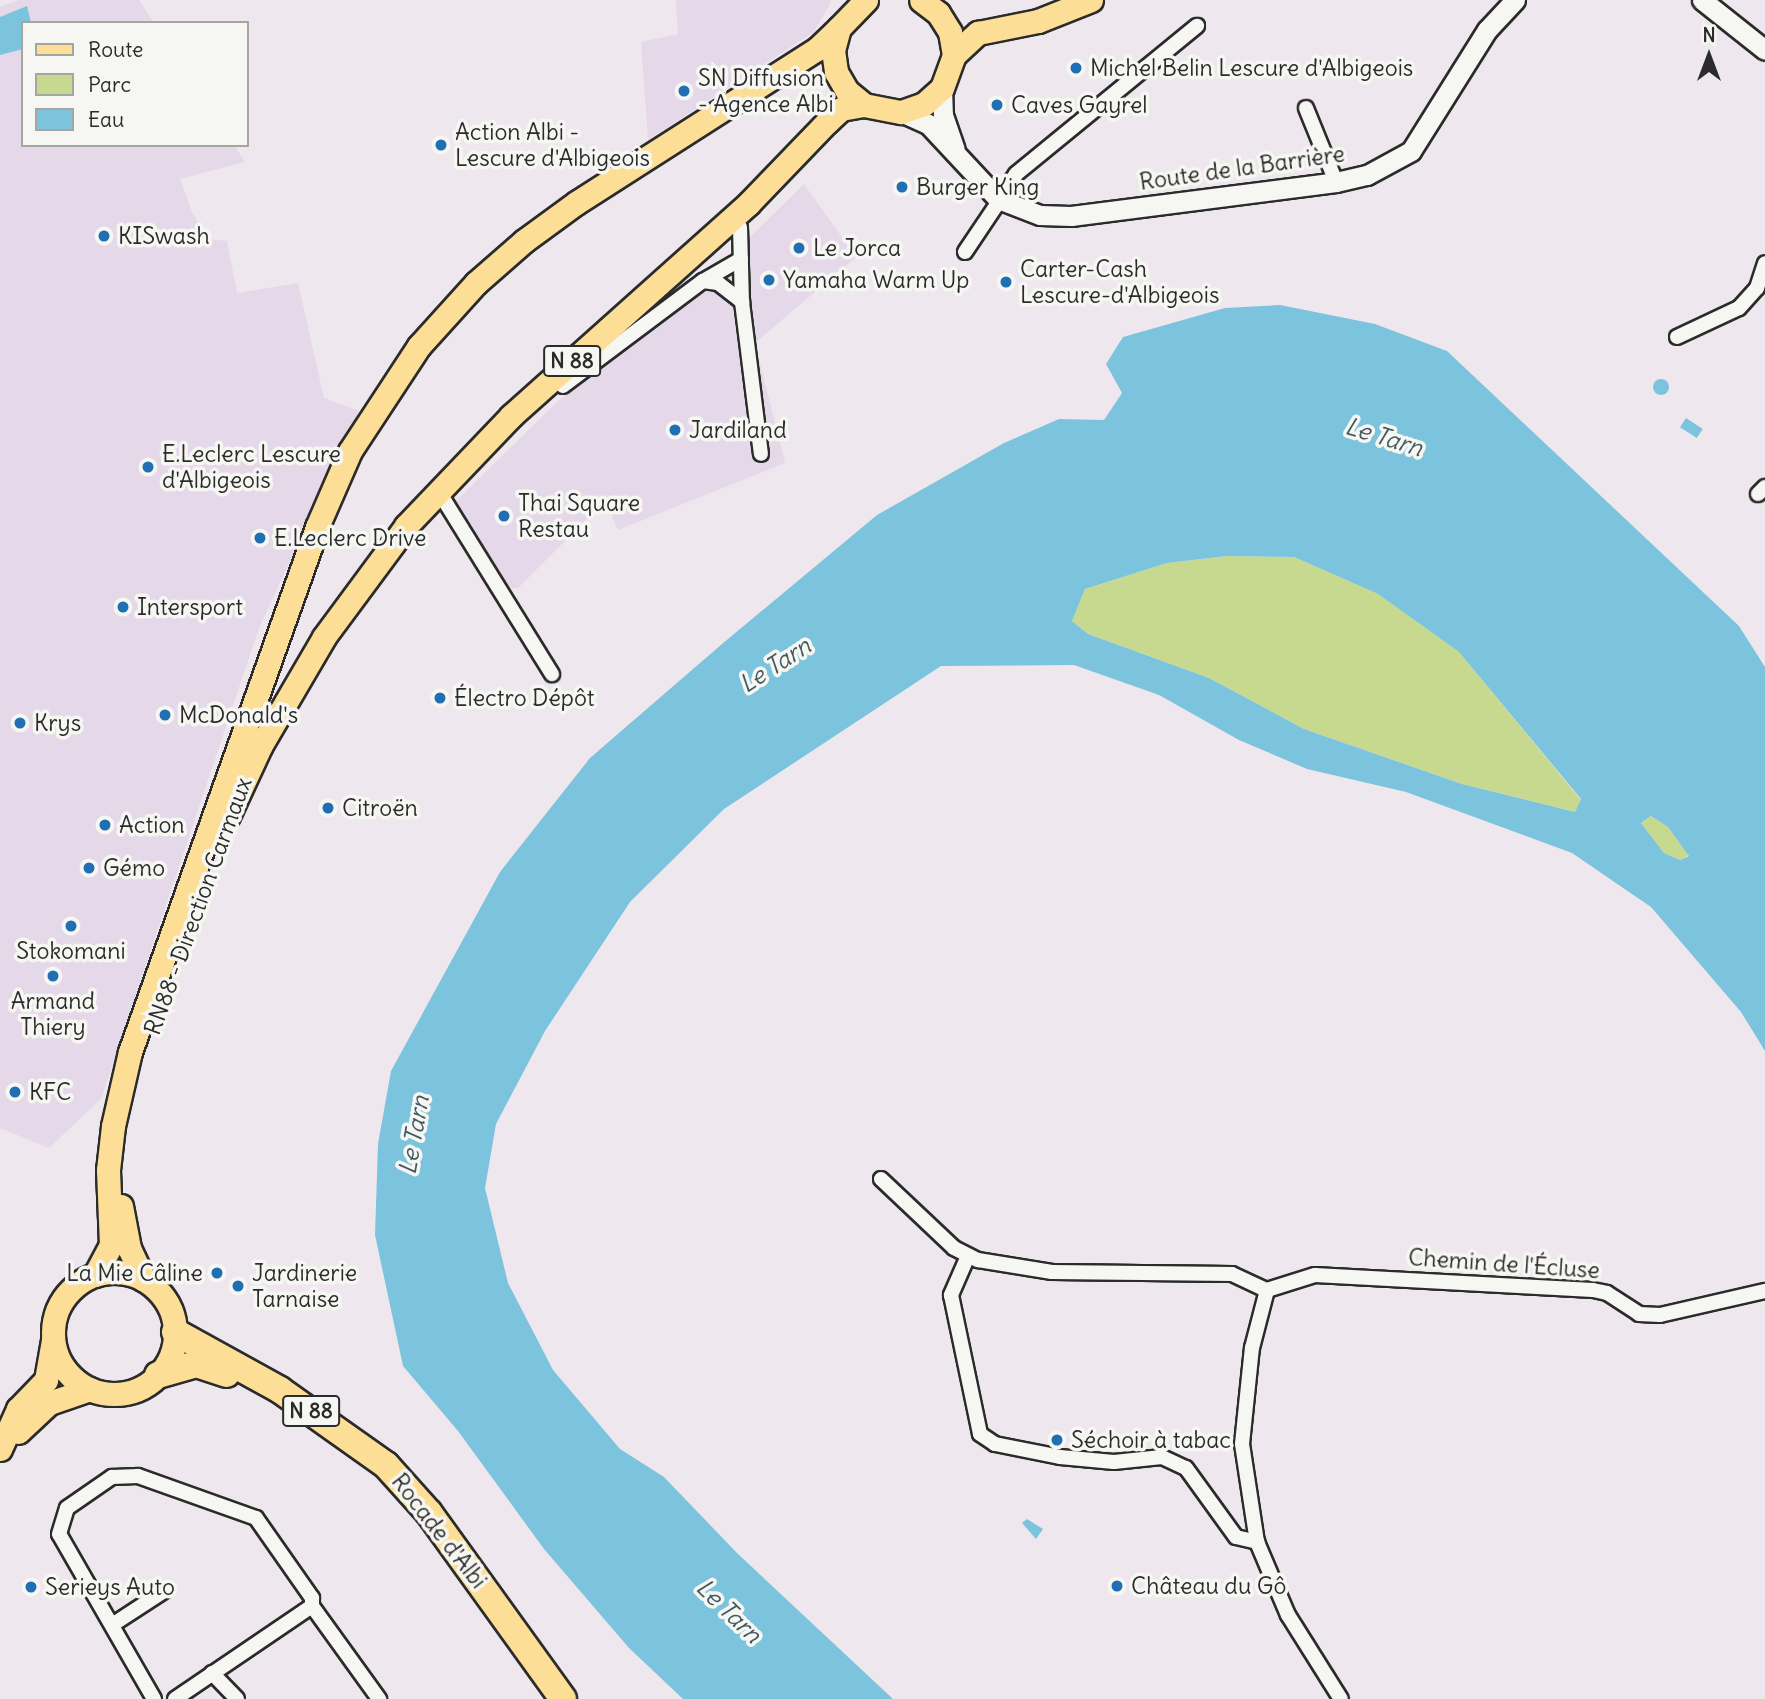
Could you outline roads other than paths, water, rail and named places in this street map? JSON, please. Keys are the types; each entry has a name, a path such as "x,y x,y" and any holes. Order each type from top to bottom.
{"highway":[{"name":"Rocade d'Albi","path":"175,1332 280,1390 386,1465 429,1513 563,1699"},
{"name":"Rocade d'Albi","path":"158,1375 181,1366 212,1367 359,1463 429,1540 544,1699"}],"main road":[{"path":"921,0 944,23 954,55"},
{"path":"839,28 833,50 836,72 847,91 864,105 901,112 924,104 942,88 954,55 978,33 1038,21 1091,0"},
{"path":"95,1275 111,1245 108,1170 113,1126 130,1052 331,492 350,451 419,346 476,283 534,234 817,49 839,28 858,2"},
{"name":"RN88 - Direction Carmaux","path":"144,1280 129,1248 121,1206 122,1123 218,840 292,689 362,582 406,526 511,416 748,204 841,109 864,105"},
{"path":"218,840 338,635 444,500 563,386 740,227 786,178 817,133"},
{"path":"112,1272 144,1280 165,1299 175,1332 173,1348 158,1375 126,1392 90,1389 32,1414 0,1451 18,1409 46,1380 53,1324 63,1300 80,1282 95,1275 112,1272"},
{"path":"53,1340 65,1370 90,1389"}],"street":[{"name":"Route de la Barrière","path":"901,112 928,124 999,200 1040,215 1071,216 1336,182 1367,175 1411,151 1487,30 1515,0"},
{"path":"1702,0 1765,50"},
{"path":"965,252 1016,174 1197,26"},
{"name":"Route de la Barrière","path":"942,88 943,115 957,153"},
{"path":"1306,108 1336,182"},
{"path":"740,227 741,302 761,454"},
{"path":"563,386 703,282 741,259"},
{"path":"1677,337 1739,308 1757,288 1765,263"},
{"path":"703,282 718,283 741,302"},
{"path":"444,500 552,674"},
{"path":"881,1179 968,1256 1052,1272 1232,1274 1267,1290 1252,1348 1242,1444 1257,1542 1288,1615 1341,1699"},
{"path":"968,1256 951,1295 980,1434 995,1444 1060,1457 1105,1462 1153,1456 1171,1459 1191,1473 1236,1537 1257,1542"},
{"name":"Chemin de l'Écluse","path":"1267,1290 1315,1275 1599,1291 1649,1315 1765,1291"},
{"path":"154,1699 59,1534 67,1508 112,1477 128,1474 256,1518 312,1598 313,1606 379,1699"},
{"path":"112,1625 164,1591"},
{"path":"175,1699 313,1606"},
{"path":"212,1673 237,1699"}],"water":[{"path":"27,6 31,21 21,21 21,50 0,55 0,17"},
{"name":"Le Tarn","path":"1280,305 1375,324 1447,351 1739,626 1765,667 1765,1051 1741,1012 1651,907 1572,853 1406,792 1307,769 1239,740 1159,695 1074,665 941,666 724,809 630,902 545,1031 496,1124 485,1188 508,1283 553,1370 620,1449 664,1477 737,1553 893,1699 683,1699 629,1648 544,1549 458,1431 403,1366 375,1235 378,1144 391,1071 500,872 590,758 877,515 1004,443 1059,419 1104,420 1122,393 1106,364 1123,337 1225,308","holes":["1227,556 1294,557 1378,594 1459,652 1581,799 1575,812 1462,784 1304,729 1209,678 1088,634 1072,621 1085,589 1167,563","1651,816 1668,827 1689,856 1680,860 1664,853 1641,823"]},
{"path":"1661,379 1667,381 1667,393 1661,395 1655,393 1653,387 1655,381"},
{"path":"1686,418 1703,429 1697,438 1680,427"},
{"path":"1027,1519 1043,1529 1036,1539 1022,1523"}],"place":[{"name":"Michel Belin Lescure d'Albigeois","path":"1076,68"},
{"name":"SN Diffusion - Agence Albi","path":"684,91"},
{"name":"Caves Gayrel","path":"997,105"},
{"name":"Action Albi - Lescure d'Albigeois","path":"441,145"},
{"name":"Burger King","path":"902,187"},
{"name":"KISwash","path":"104,236"},
{"name":"Le Jorca","path":"799,248"},
{"name":"Yamaha Warm Up","path":"769,280"},
{"name":"Carter-Cash Lescure-d'Albigeois","path":"1006,282"},
{"name":"Jardiland","path":"675,430"},
{"name":"E.Leclerc Lescure d'Albigeois","path":"148,467"},
{"name":"Thai Square Restau","path":"504,516"},
{"name":"E.Leclerc Drive","path":"260,538"},
{"name":"Intersport","path":"123,607"},
{"name":"Électro Dépôt","path":"440,698"},
{"name":"McDonald's","path":"165,715"},
{"name":"Krys","path":"20,723"},
{"name":"Citroën","path":"328,808"},
{"name":"Action","path":"105,825"},
{"name":"Gémo","path":"89,868"},
{"name":"Stokomani","path":"71,926"},
{"name":"Armand Thiery","path":"53,976"},
{"name":"KFC","path":"15,1092"},
{"name":"La Mie Câline","path":"217,1273"},
{"name":"Jardinerie Tarnaise","path":"238,1286"},
{"name":"Séchoir à tabac","path":"1057,1440"},
{"name":"Château du Gô","path":"1117,1586"},
{"name":"Serieys Auto","path":"31,1587"}]}
